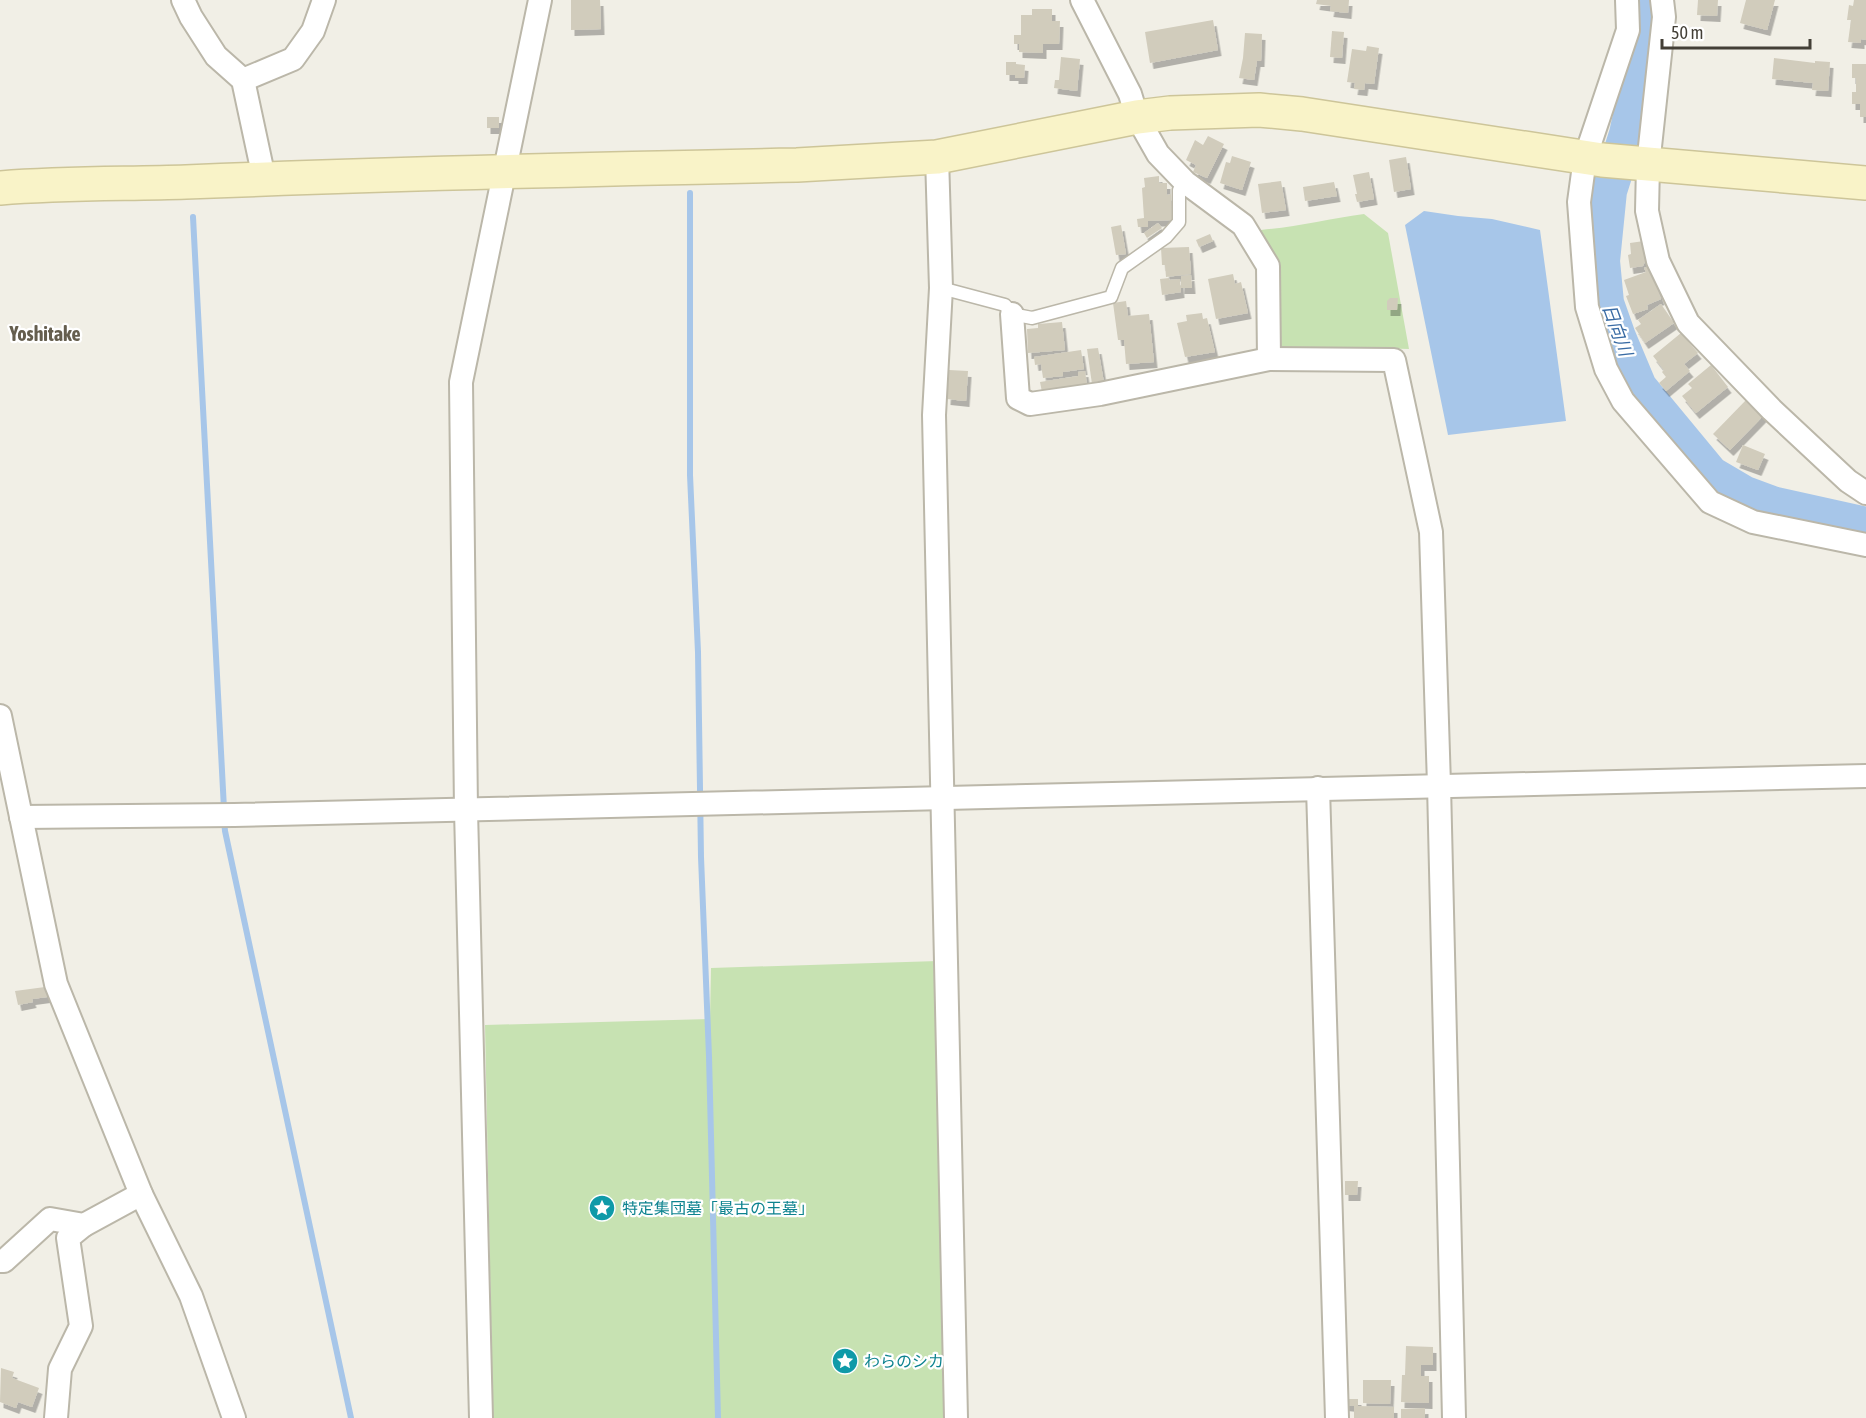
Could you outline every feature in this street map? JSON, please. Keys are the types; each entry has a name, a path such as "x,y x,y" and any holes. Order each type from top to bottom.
{"street":[{"path":"183,0 216,56 243,80 264,178"},
{"path":"243,80 293,58 313,31 324,0"},
{"path":"481,1418 466,810 461,382 540,0"},
{"path":"1082,0 1130,94 1137,117 1158,154 1185,182 1243,225 1268,266 1269,359"},
{"path":"1627,0 1628,30 1594,159 1579,202 1587,307 1606,369 1623,401 1710,502 1753,522 1866,545"},
{"path":"1662,0 1664,17 1643,164 1647,211 1658,261 1688,323 1848,482 1866,493"},
{"path":"0,188 55,184 797,165 937,157 1137,117 1170,113 1259,110 1302,114 1594,159 1866,183"},
{"path":"937,157 941,288 934,415 956,1418"},
{"path":"1012,314 1018,398 1030,404 1101,394 1269,359 1394,360 1431,532 1454,1418"},
{"path":"0,716 56,984 141,1194 191,1296 234,1418"},
{"path":"21,817 225,816 1866,776"},
{"path":"1318,788 1336,1418"},
{"path":"56,1418 60,1369 81,1326 68,1238 84,1225 141,1194"},
{"path":"1,1264 50,1219 84,1225"}],"lane":[{"path":"941,288 1005,305 1012,314 1032,318 1111,297 1122,268 1166,237 1179,222 1179,190 1185,182"}],"green space":[{"path":"1364,214 1388,233 1409,349 1288,351 1276,344 1261,230"},
{"path":"938,961 949,1418 493,1418 485,1025 710,1019 711,968"}],"water":[{"path":"1424,211 1492,219 1540,230 1566,421 1448,435 1405,225"}],"building":[{"path":"571,0 600,0 601,29 571,30"},
{"path":"1317,0 1349,0 1348,13 1330,11 1331,6 1316,4"},
{"path":"1698,0 1718,0 1717,16 1697,15"},
{"path":"1746,0 1775,0 1767,30 1740,23"},
{"path":"1854,0 1866,0 1866,40 1861,39 1861,43 1848,42 1851,20 1847,20 1849,5 1853,6"},
{"path":"1032,9 1052,9 1052,21 1060,21 1059,44 1043,44 1043,53 1019,52 1019,44 1014,44 1014,35 1021,35 1021,15 1032,15"},
{"path":"1213,20 1218,50 1150,63 1145,32"},
{"path":"1332,31 1344,32 1342,58 1330,57"},
{"path":"1245,33 1262,34 1261,61 1257,61 1254,80 1239,78"},
{"path":"1367,46 1379,48 1374,84 1365,83 1364,90 1354,89 1355,83 1347,82 1352,49 1366,51"},
{"path":"1061,57 1080,59 1077,91 1054,88 1055,80 1059,80"},
{"path":"1774,58 1815,63 1815,61 1830,62 1828,91 1812,90 1813,83 1772,79"},
{"path":"1006,62 1025,65 1024,78 1006,75"},
{"path":"1852,64 1866,64 1866,117 1860,117 1860,104 1852,104 1852,92 1856,92 1856,78 1852,78"},
{"path":"487,117 499,117 499,128 487,128"},
{"path":"1208,136 1224,144 1207,178 1193,172 1196,165 1186,160 1195,140 1203,145"},
{"path":"1232,156 1251,162 1242,190 1220,183 1226,162 1230,163"},
{"path":"1406,157 1411,189 1394,192 1389,160"},
{"path":"1369,172 1374,199 1357,202 1353,175"},
{"path":"1159,176 1159,183 1167,183 1167,195 1171,194 1172,220 1148,221 1148,227 1138,227 1137,219 1144,218 1142,188 1145,187 1144,178"},
{"path":"1281,181 1286,210 1262,213 1258,184"},
{"path":"1334,182 1337,196 1305,201 1303,187"},
{"path":"1158,223 1162,228 1147,238 1144,233"},
{"path":"1121,225 1126,254 1116,255 1111,227"},
{"path":"1210,234 1213,241 1199,247 1196,240"},
{"path":"1644,241 1646,259 1643,266 1630,268 1628,255 1631,254 1630,243"},
{"path":"1189,247 1191,274 1166,277 1165,265 1162,265 1161,248"},
{"path":"1649,266 1661,299 1647,305 1648,309 1633,314 1626,296 1629,295 1624,280 1646,272 1644,268"},
{"path":"1233,274 1235,284 1241,282 1248,313 1216,319 1208,279"},
{"path":"1191,275 1192,288 1181,288 1181,276"},
{"path":"1169,278 1169,280 1180,279 1181,292 1162,295 1160,279"},
{"path":"1390,298 1398,298 1397,310 1387,310 1387,301"},
{"path":"1126,301 1128,316 1149,314 1154,362 1126,364 1124,340 1118,340 1113,303"},
{"path":"1661,304 1674,323 1645,343 1635,328 1641,324 1638,320"},
{"path":"1202,313 1203,319 1207,318 1215,352 1185,357 1177,323 1187,321 1186,315"},
{"path":"1062,322 1065,350 1028,353 1027,329 1038,328 1038,324"},
{"path":"1681,333 1698,353 1684,364 1690,371 1666,391 1659,383 1666,377 1662,372 1664,370 1653,356"},
{"path":"1098,348 1104,383 1092,384 1087,349"},
{"path":"1081,350 1084,369 1063,372 1063,376 1043,378 1041,364 1035,365 1034,357"},
{"path":"1711,365 1728,387 1696,413 1682,396 1692,388 1688,384"},
{"path":"949,370 968,371 966,401 947,399"},
{"path":"1085,371 1087,385 1042,392 1040,382 1078,376 1078,372"},
{"path":"1747,399 1764,415 1730,450 1713,434"},
{"path":"1743,445 1765,454 1758,470 1736,462"},
{"path":"45,987 47,997 32,999 33,1002 18,1005 15,991"},
{"path":"1345,1181 1358,1181 1357,1195 1345,1195"},
{"path":"1406,1346 1433,1347 1433,1365 1421,1365 1421,1376 1429,1376 1429,1403 1401,1402"},
{"path":"1,1368 14,1372 12,1378 39,1388 32,1407 18,1402 16,1408 0,1402"},
{"path":"1363,1380 1391,1380 1390,1404 1363,1403"},
{"path":"1344,1399 1358,1399 1358,1406 1394,1407 1394,1418 1354,1418 1354,1406 1344,1405"},
{"path":"1425,1408 1425,1418 1401,1418 1401,1409"}],"waterway":[{"name":"日向川","path":"1650,0 1647,41 1627,134 1609,191 1602,261 1606,303 1618,337 1639,387 1711,474 1745,494 1772,504 1866,525"},
{"path":"690,193 690,475 698,652 701,857 709,1056 718,1418"},
{"path":"193,217 224,809"},
{"path":"224,820 351,1418"}],"place":[{"name":"特定集団墓「最古の王墓」","path":"602,1208"},
{"name":"わらのシカ","path":"845,1361"}],"district":[{"name":"Yoshitake","path":"45,334"}]}
